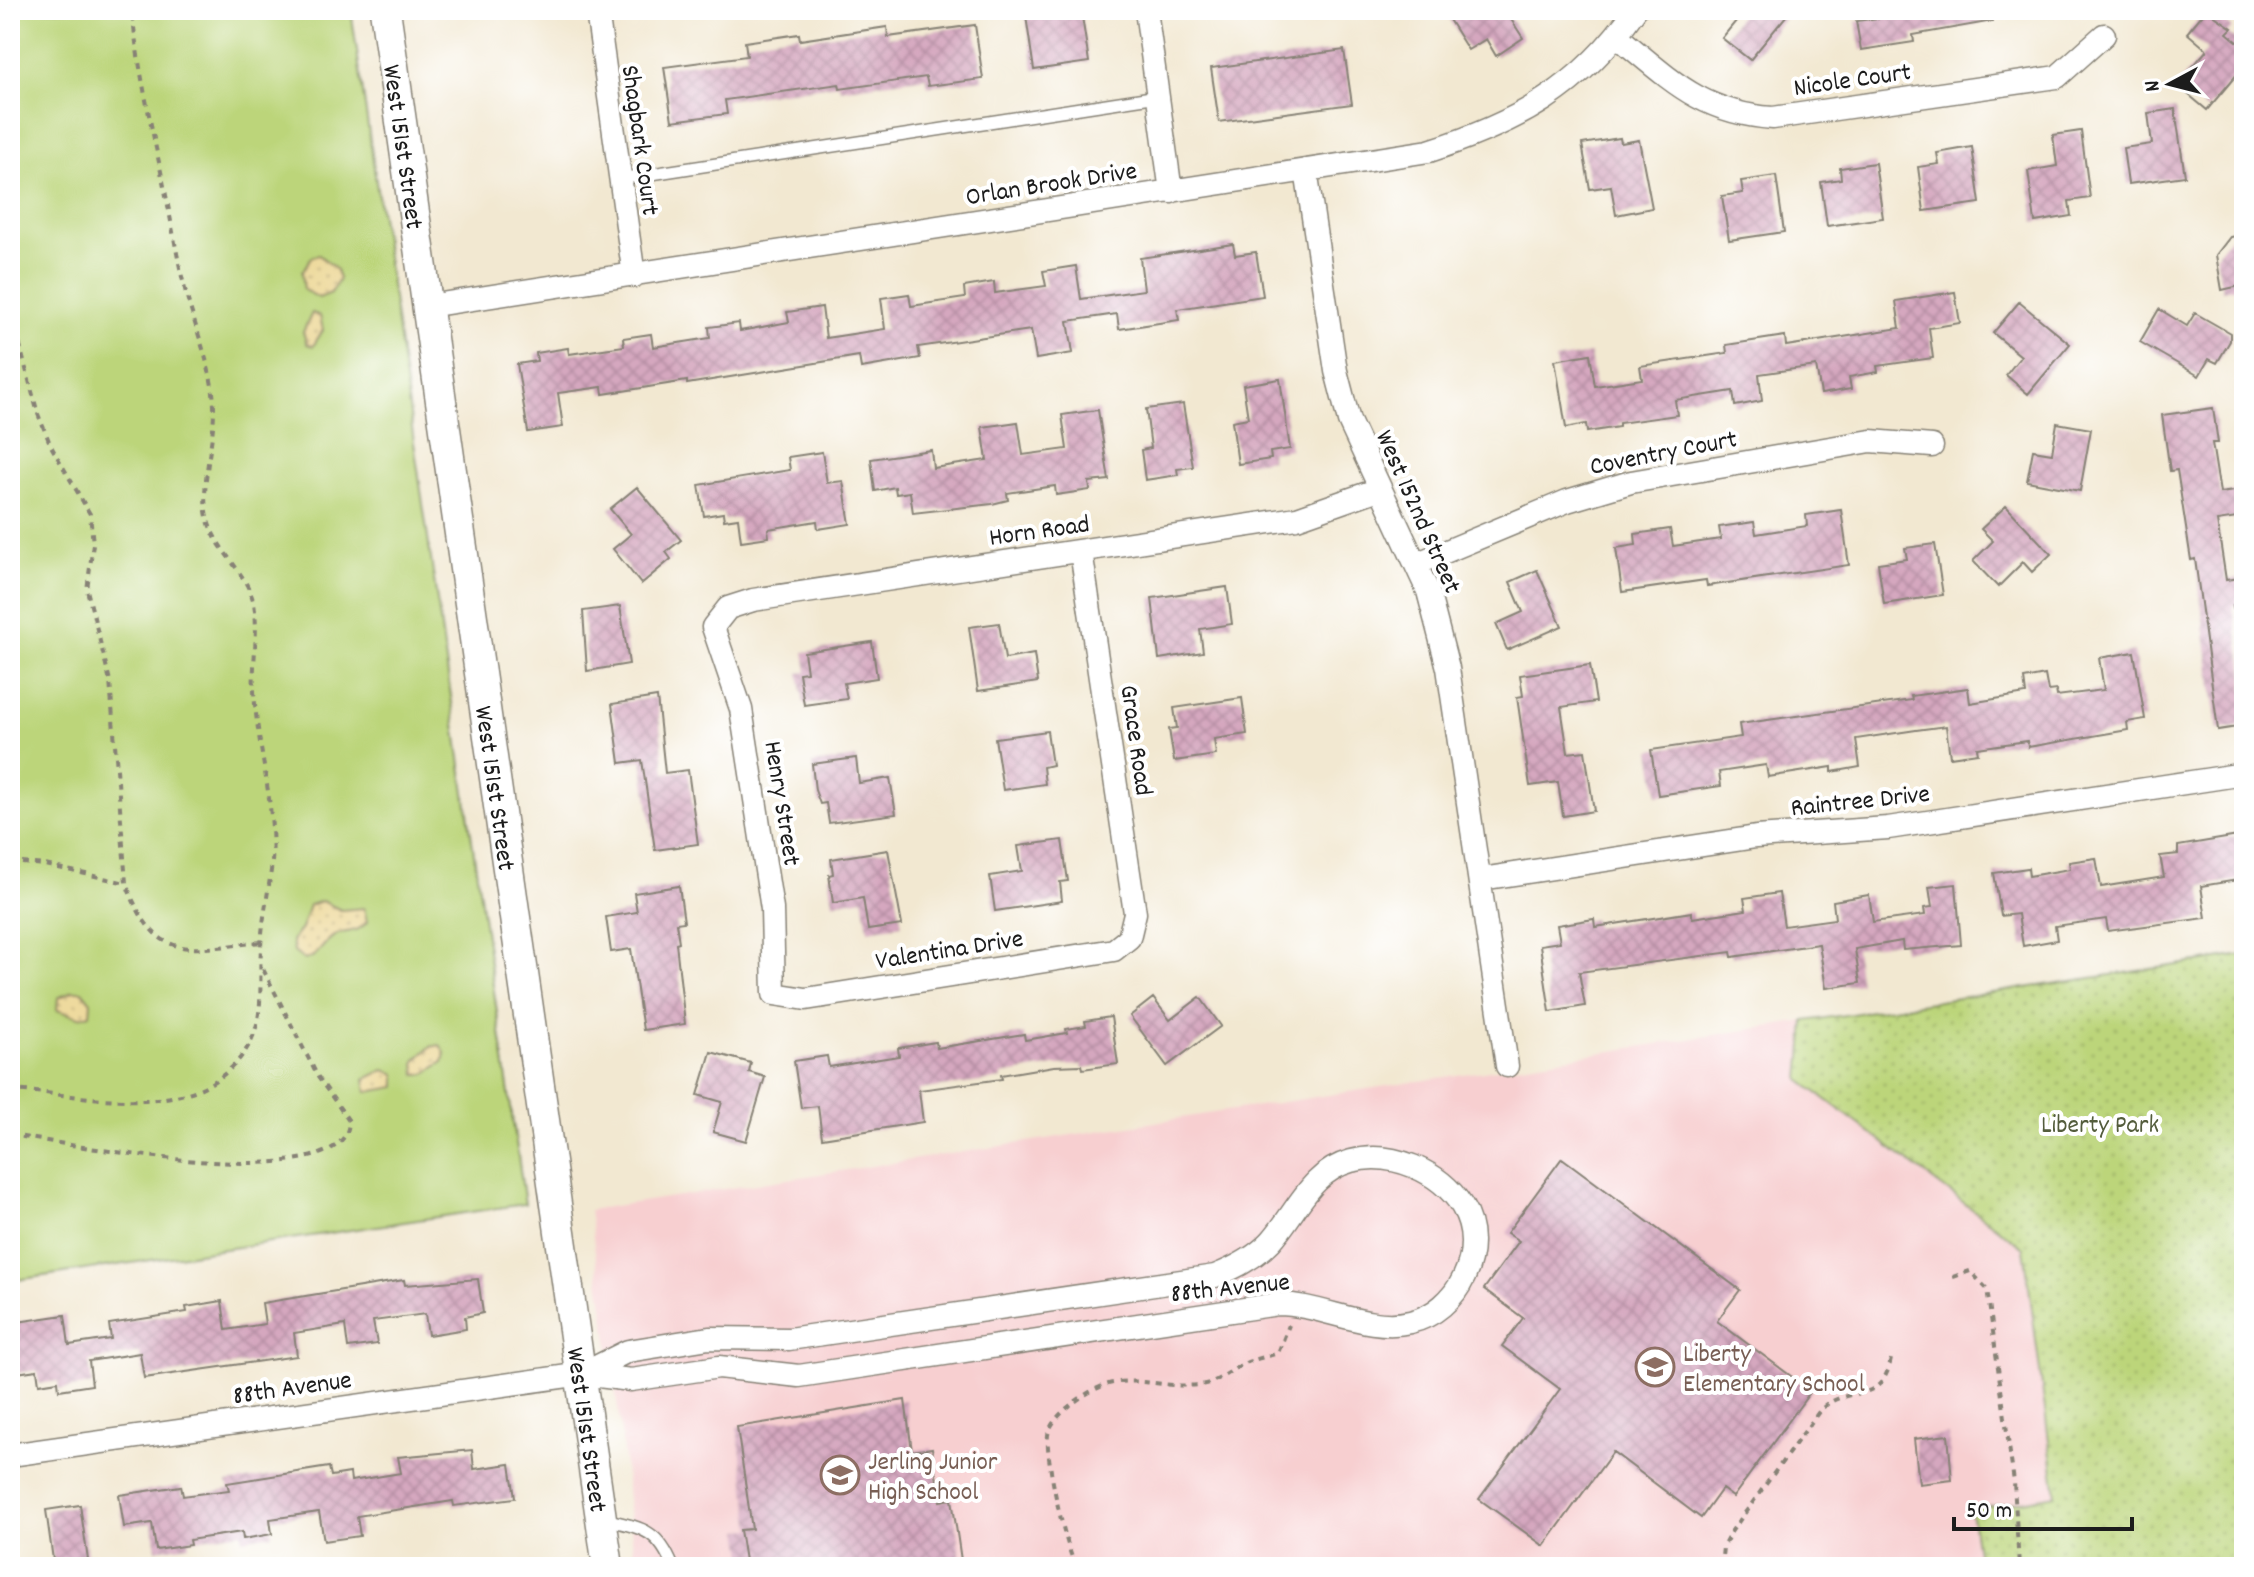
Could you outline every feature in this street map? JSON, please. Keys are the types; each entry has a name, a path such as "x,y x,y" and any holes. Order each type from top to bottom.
{"street":[{"name":"West 151st Street","path":"385,10 608,1567"},
{"name":"Shagbark Court","path":"596,10 634,276"},
{"path":"1146,10 1171,192"},
{"name":"Orlan Brook Drive","path":"428,306 1429,151 1477,135 1554,96 1617,36 1635,10"},
{"name":"Nicole Court","path":"1617,36 1682,89 1714,108 1744,116 1773,118 2057,77 2104,35"},
{"name":"West 152nd Street","path":"1306,170 1338,382 1349,421 1428,591 1448,668 1507,1066"},
{"name":"Coventry Court","path":"1416,564 1567,501 1631,482 1871,441 1932,446"},
{"name":"Horn Road","path":"713,627 728,608 753,600 1297,518 1379,489"},
{"name":"Grace Road","path":"1081,551 1135,913 1129,938"},
{"name":"Henry Street","path":"713,627 741,709 772,909 774,994"},
{"name":"Raintree Drive","path":"1481,879 1756,837 1888,828 2244,774"},
{"name":"Valentina Drive","path":"774,994 806,999 821,997 1114,950 1129,938"},
{"name":"88th Avenue","path":"10,1455 582,1374 631,1380 719,1367 799,1376 1254,1307 1296,1304 1398,1324 1427,1317 1458,1291 1468,1267 1471,1247 1462,1207 1427,1173 1410,1164 1390,1159 1354,1160 1335,1166 1319,1177 1255,1256 1215,1276 789,1339 709,1338 642,1348 628,1351 582,1374"}],"lane":[{"path":"618,179 1158,96"},
{"path":"601,1518 645,1528 663,1543 673,1567"}],"path":[{"path":"10,1090 126,1102 178,1094 213,1081 232,1068 254,1034 263,1005 261,942 271,852 254,691 254,605 240,571 211,531 206,514 206,484 215,418 213,392 177,258 144,93 132,10"},
{"path":"10,309 38,414 51,446 90,514 93,544 87,590 110,681 126,883 137,913 156,937 170,946 212,948 261,942"},
{"path":"10,862 45,865 126,883"},
{"path":"10,1135 194,1162 298,1161 320,1156 339,1146 345,1139 349,1121 311,1064 261,964"},
{"path":"1953,1277 1970,1271 1987,1289 2014,1482 2019,1567"},
{"path":"1076,1567 1063,1534 1047,1437 1049,1430 1085,1392 1100,1386 1133,1382 1165,1387 1200,1385 1242,1364 1278,1353 1296,1304"},
{"path":"1721,1567 1723,1547 1731,1532 1818,1413 1827,1403 1839,1398 1873,1391 1888,1376 1892,1353"}],"shaded area":[{"path":"1805,1021 1800,1080 2024,1248 2056,1496 1972,1510 1979,1567 635,1567 621,1430 589,1210"}],"green space":[{"path":"10,10 351,10 525,1204 10,1281"},
{"name":"Liberty Park","path":"2244,955 2244,1567 1979,1567 1971,1510 2056,1495 2024,1248 1800,1080 1805,1021"}],"sand":[{"path":"319,255 335,268 339,279 331,293 319,298 304,290 302,272 311,257"},
{"path":"312,313 320,316 323,330 313,346 307,344 303,332"},
{"path":"322,901 341,910 364,908 367,922 357,930 340,933 314,956 304,960 294,952 292,940 301,929 309,905"},
{"path":"73,991 82,991 91,1002 90,1014 79,1017 57,1010 58,998"},
{"path":"440,1045 445,1053 443,1062 425,1074 416,1074 415,1061 430,1047"},
{"path":"384,1070 396,1074 396,1087 367,1092 365,1079"}],"building":[{"path":"1081,10 1089,62 1034,70 1026,16"},
{"path":"1443,10 1505,10 1523,38 1496,56 1486,39 1468,50"},
{"path":"1745,10 1791,10 1750,60 1722,38"},
{"path":"1878,10 1992,10 1993,21 1913,35 1914,42 1861,50 1856,21 1879,18"},
{"path":"2206,10 2232,28 2227,33 2244,47 2244,66 2207,110 2177,85 2207,50 2187,33"},
{"path":"975,25 983,79 928,86 926,77 840,89 839,84 725,100 727,114 672,121 664,67 747,56 745,42 799,34 800,40 887,27 888,37"},
{"path":"1344,50 1352,104 1219,122 1211,68"},
{"path":"2175,109 2185,176 2128,184 2123,148 2152,144 2148,113"},
{"path":"2081,131 2090,198 2069,201 2071,216 2035,222 2028,171 2057,166 2053,135"},
{"path":"1620,138 1621,143 1639,140 1652,208 1616,215 1611,186 1590,189 1582,144"},
{"path":"1972,147 1980,203 1924,211 1918,167 1939,164 1937,153"},
{"path":"1875,163 1883,218 1827,226 1821,182 1841,179 1840,168"},
{"path":"1776,176 1784,232 1729,240 1722,196 1743,193 1741,181"},
{"path":"2244,235 2244,285 2222,290 2216,255 2230,237"},
{"path":"1233,244 1235,255 1256,252 1263,296 1177,309 1179,320 1119,329 1117,314 1068,321 1073,353 1036,359 1031,330 918,347 920,358 861,368 859,356 687,384 687,381 603,394 602,387 558,393 563,427 528,432 517,364 537,361 536,353 568,348 569,354 624,346 623,338 651,334 653,347 710,338 709,327 739,323 740,331 789,322 787,312 822,307 826,338 885,329 881,298 909,294 911,306 965,298 964,287 994,282 995,293 1046,286 1043,271 1076,266 1081,299 1144,290 1140,258"},
{"path":"1955,292 1960,323 1929,328 1933,358 1877,366 1878,372 1849,377 1851,389 1821,394 1816,366 1759,374 1762,401 1735,406 1733,391 1675,400 1677,415 1619,423 1619,427 1587,432 1586,424 1566,428 1555,360 1590,354 1595,386 1642,379 1640,366 1727,353 1726,345 1785,336 1786,346 1900,328 1896,301"},
{"path":"2019,302 2070,344 2028,394 2006,375 2021,356 1993,333"},
{"path":"2159,309 2187,326 2195,313 2230,333 2230,341 2217,363 2209,359 2199,376 2140,342"},
{"path":"1280,379 1290,449 1270,452 1271,459 1238,464 1232,421 1248,418 1243,385"},
{"path":"1183,404 1193,467 1177,469 1178,475 1145,480 1141,450 1151,448 1146,409"},
{"path":"2213,408 2218,443 2212,443 2220,493 2241,490 2244,512 2244,517 2217,521 2226,580 2244,577 2244,604 2233,606 2244,673 2244,726 2218,730 2195,559 2191,560 2177,470 2170,471 2162,415"},
{"path":"1098,410 1109,480 1089,482 1090,490 1056,495 1055,486 1007,493 1008,500 992,504 913,513 910,492 896,494 895,487 875,491 871,459 931,450 933,468 987,460 982,427 1018,422 1023,455 1067,449 1062,415"},
{"path":"2057,423 2091,429 2080,491 2027,481 2033,450 2052,453"},
{"path":"822,452 827,483 843,481 850,524 818,529 817,521 768,529 769,537 741,541 738,518 724,520 723,513 704,516 699,485 790,470 788,457"},
{"path":"637,487 681,540 666,552 671,559 641,584 613,549 631,534 610,509"},
{"path":"2006,506 2051,554 2032,572 2023,562 1998,587 1973,561 1993,541 1981,529"},
{"path":"1841,510 1849,565 1707,586 1706,580 1622,592 1616,548 1636,545 1635,534 1670,529 1673,546 1721,539 1719,527 1754,522 1756,534 1807,526 1806,515"},
{"path":"1935,544 1943,595 1884,604 1878,563 1907,559 1905,548"},
{"path":"1537,570 1562,626 1507,650 1496,624 1523,612 1510,582"},
{"path":"1227,587 1232,624 1200,629 1203,652 1159,659 1152,598"},
{"path":"620,606 629,664 587,671 583,611"},
{"path":"999,623 1005,659 1034,654 1038,682 978,691 969,627"},
{"path":"872,642 877,678 844,683 847,699 804,705 799,673 807,672 804,652"},
{"path":"2134,652 2145,719 2127,722 2128,730 2028,747 2027,741 1977,748 1978,753 1950,757 1946,726 1916,730 1856,739 1860,767 1832,772 1832,767 1768,777 1766,765 1719,772 1721,786 1658,795 1651,750 1741,737 1739,724 1912,700 1911,696 1968,688 1970,703 2026,694 2024,679 2045,675 2048,691 2056,690 2057,696 2104,690 2099,658"},
{"path":"1590,665 1596,702 1561,707 1568,753 1585,751 1594,811 1563,816 1558,782 1530,786 1517,697 1523,696 1520,675"},
{"path":"657,697 665,773 688,770 698,844 655,850 642,760 620,763 612,704"},
{"path":"1242,698 1247,734 1214,739 1216,755 1174,761 1169,729 1177,728 1174,708"},
{"path":"1047,731 1052,765 1043,767 1045,784 1003,790 995,738"},
{"path":"856,758 859,783 890,778 896,814 829,823 826,803 820,804 815,790 812,764"},
{"path":"2244,835 2244,879 2201,886 2206,918 2108,931 2106,919 2055,926 2057,940 2023,946 2018,914 2001,916 1994,873 2028,868 2029,876 2070,869 2069,862 2096,858 2101,887 2164,877 2160,856 2178,854 2178,846"},
{"path":"1062,840 1068,881 1060,882 1062,901 995,911 990,876 1022,871 1018,846"},
{"path":"888,850 902,925 868,930 863,898 833,903 829,875 833,874 831,859"},
{"path":"1956,884 1961,945 1903,950 1902,941 1855,949 1860,983 1826,988 1819,944 1732,957 1731,952 1579,972 1585,1006 1550,1012 1540,945 1560,942 1557,925 1594,919 1595,927 1692,912 1692,918 1746,910 1744,898 1779,893 1784,926 1835,919 1833,901 1869,895 1873,922 1925,915 1924,908 1932,907 1929,887"},
{"path":"679,886 684,922 676,923 679,942 676,943 685,1024 643,1030 631,949 611,952 606,917 637,912 634,893"},
{"path":"1200,997 1221,1026 1167,1066 1130,1016 1153,998 1170,1020"},
{"path":"1111,1017 1118,1064 1083,1069 1082,1065 1054,1066 1001,1075 1002,1079 919,1090 923,1122 822,1138 818,1106 801,1108 794,1061 827,1056 829,1067 899,1056 898,1048 936,1042 937,1048 1024,1034 1025,1040 1067,1033 1066,1029 1086,1026 1085,1021"},
{"path":"711,1052 751,1063 749,1072 765,1077 746,1141 713,1132 722,1102 698,1095"},
{"name":"Liberty Elementary School","path":"1562,1158 1740,1290 1717,1321 1811,1391 1733,1497 1722,1489 1701,1518 1613,1452 1544,1546 1479,1499 1560,1389 1502,1346 1523,1318 1484,1289 1519,1241 1507,1233"},
{"path":"478,1279 483,1313 465,1317 466,1329 428,1335 425,1314 373,1321 377,1344 348,1348 345,1325 294,1333 297,1356 144,1378 140,1353 89,1361 92,1385 59,1390 58,1381 39,1384 37,1370 10,1374 10,1323 65,1315 69,1345 111,1339 109,1324 187,1312 186,1307 222,1301 226,1330 265,1324 262,1303 404,1280 405,1285"},
{"name":"Jerling Junior High School","path":"905,1400 912,1451 932,1448 940,1501 952,1499 962,1567 746,1567 740,1530 752,1529 737,1427"},
{"path":"1948,1435 1952,1480 1919,1484 1914,1439"},
{"path":"472,1450 474,1469 510,1464 515,1498 454,1506 453,1501 357,1516 360,1536 324,1541 319,1512 270,1519 272,1534 243,1539 242,1532 189,1540 190,1545 156,1550 152,1523 124,1527 119,1495 181,1486 183,1496 229,1490 227,1483 329,1467 331,1476 350,1473 351,1481 401,1473 398,1457"},
{"path":"80,1505 89,1567 54,1567 46,1510"}],"place":[{"name":"Liberty Elementary School","path":"1655,1367"},
{"name":"Jerling Junior High School","path":"840,1475"}]}
